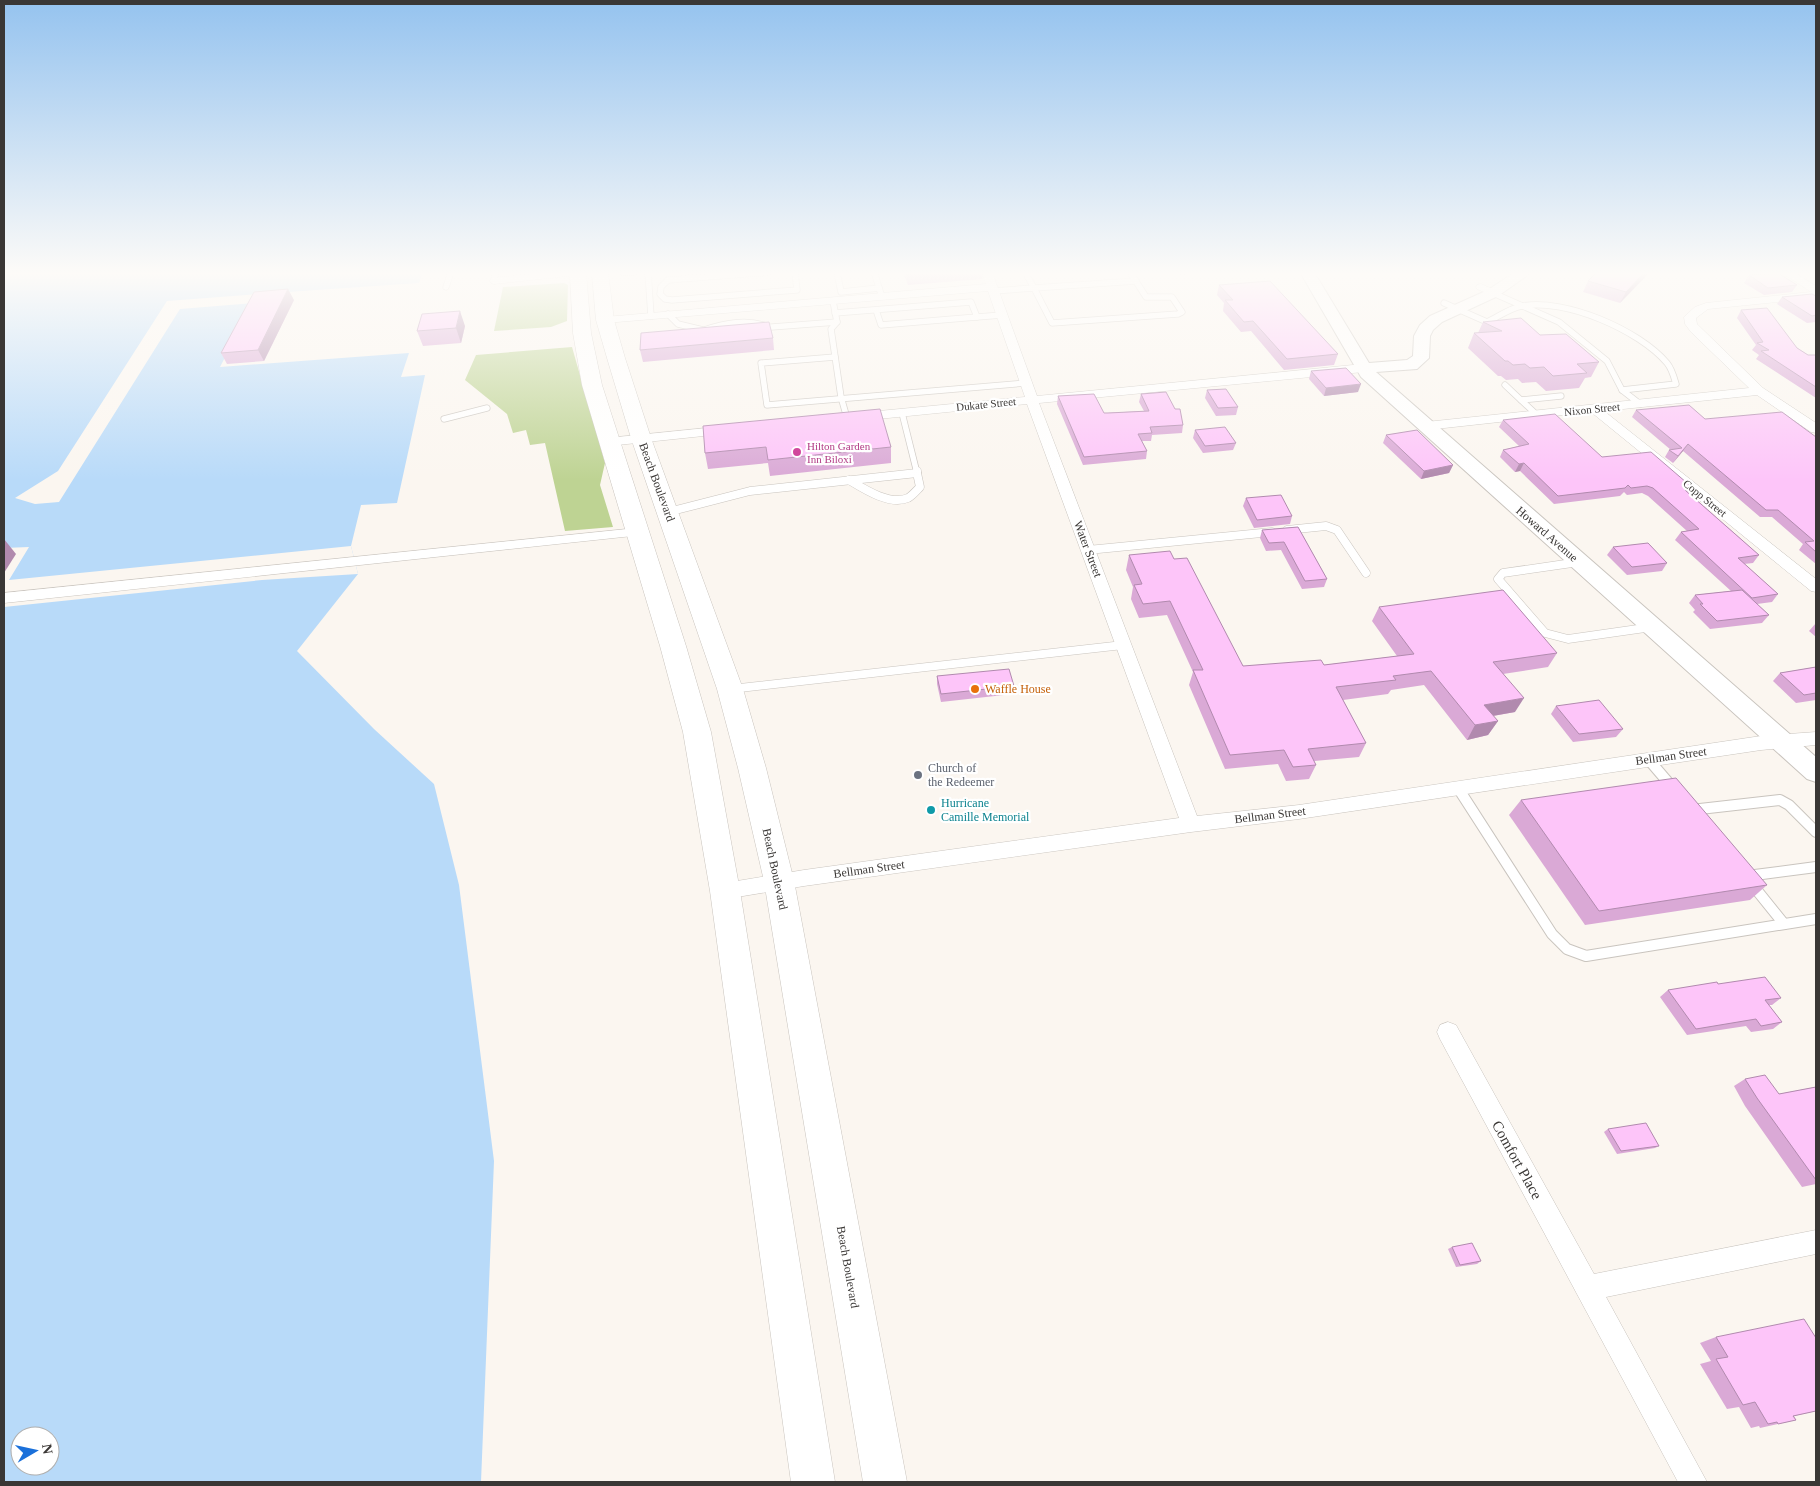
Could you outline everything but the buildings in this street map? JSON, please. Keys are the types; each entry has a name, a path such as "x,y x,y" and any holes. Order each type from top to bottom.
{"main road":[{"path":"583,341 608,442 698,732 725,891 813,1482"},
{"name":"Beach Boulevard","path":"612,341 642,438 730,689 752,768 779,881 885,1482"},
{"name":"Howard Avenue","path":"1347,341 1363,368 1426,426 1816,772"},
{"path":"1363,368 1404,361 1411,356 1414,350 1412,341"},
{"path":"1363,368 1411,365 1421,358 1422,341"}],"street":[{"name":"Water Street","path":"1011,341 1191,824"},
{"path":"1707,341 1759,390 1816,430"},
{"name":"Dukate Street","path":"842,419 1363,368"},
{"name":"Nixon Street","path":"1426,426 1759,390"},
{"name":"Copp Street","path":"1594,409 1816,587"},
{"path":"608,442 743,429"},
{"path":"4,598 637,532"},
{"name":"Bellman Street","path":"725,891 779,881 1191,824 1299,812 1649,760 1816,739"},
{"name":"Comfort Place","path":"1448,1032 1693,1482"},
{"path":"1587,1288 1816,1242"}],"lane":[{"path":"833,341 842,419"},
{"path":"1583,341 1607,361 1622,390 1640,404"},
{"path":"1622,390 1676,384 1669,364 1643,341"},
{"path":"835,357 762,363 767,405 1026,384"},
{"path":"1505,385 1537,415"},
{"path":"1521,400 1562,396"},
{"path":"444,419 487,408"},
{"path":"849,480 869,492 888,499 908,498 920,487 902,412"},
{"path":"668,512 750,491 917,473"},
{"path":"1088,550 1326,526 1337,530 1366,573"},
{"path":"1580,562 1504,573 1498,579 1545,633 1568,639 1652,627"},
{"path":"730,689 1123,645"},
{"path":"1649,760 1688,807 1780,800 1789,805 1816,832"},
{"path":"1458,788 1552,934 1566,949 1586,956 1816,919"},
{"path":"1784,924 1742,872 1816,867"}],"green space":[{"path":"572,347 605,463 600,485 613,527 565,531 545,443 530,445 526,430 513,433 507,414 465,380 476,355"}],"water":[{"path":"4,341 233,341 220,367 409,353 401,377 425,375 397,503 361,505 351,546 358,574 297,651 374,729 434,784 459,885 494,1161 481,1482 4,1482"}],"pier":[{"path":"141,341 160,341 59,502 35,504 15,498 58,471"},
{"path":"351,546 358,574 262,580 4,607 4,548 29,547 9,580"}],"place":[{"name":"Hilton Garden Inn Biloxi","path":"797,452"},
{"name":"Waffle House","path":"975,689"},
{"name":"Church of the Redeemer","path":"918,775"},
{"name":"Hurricane Camille Memorial","path":"931,810"}]}
